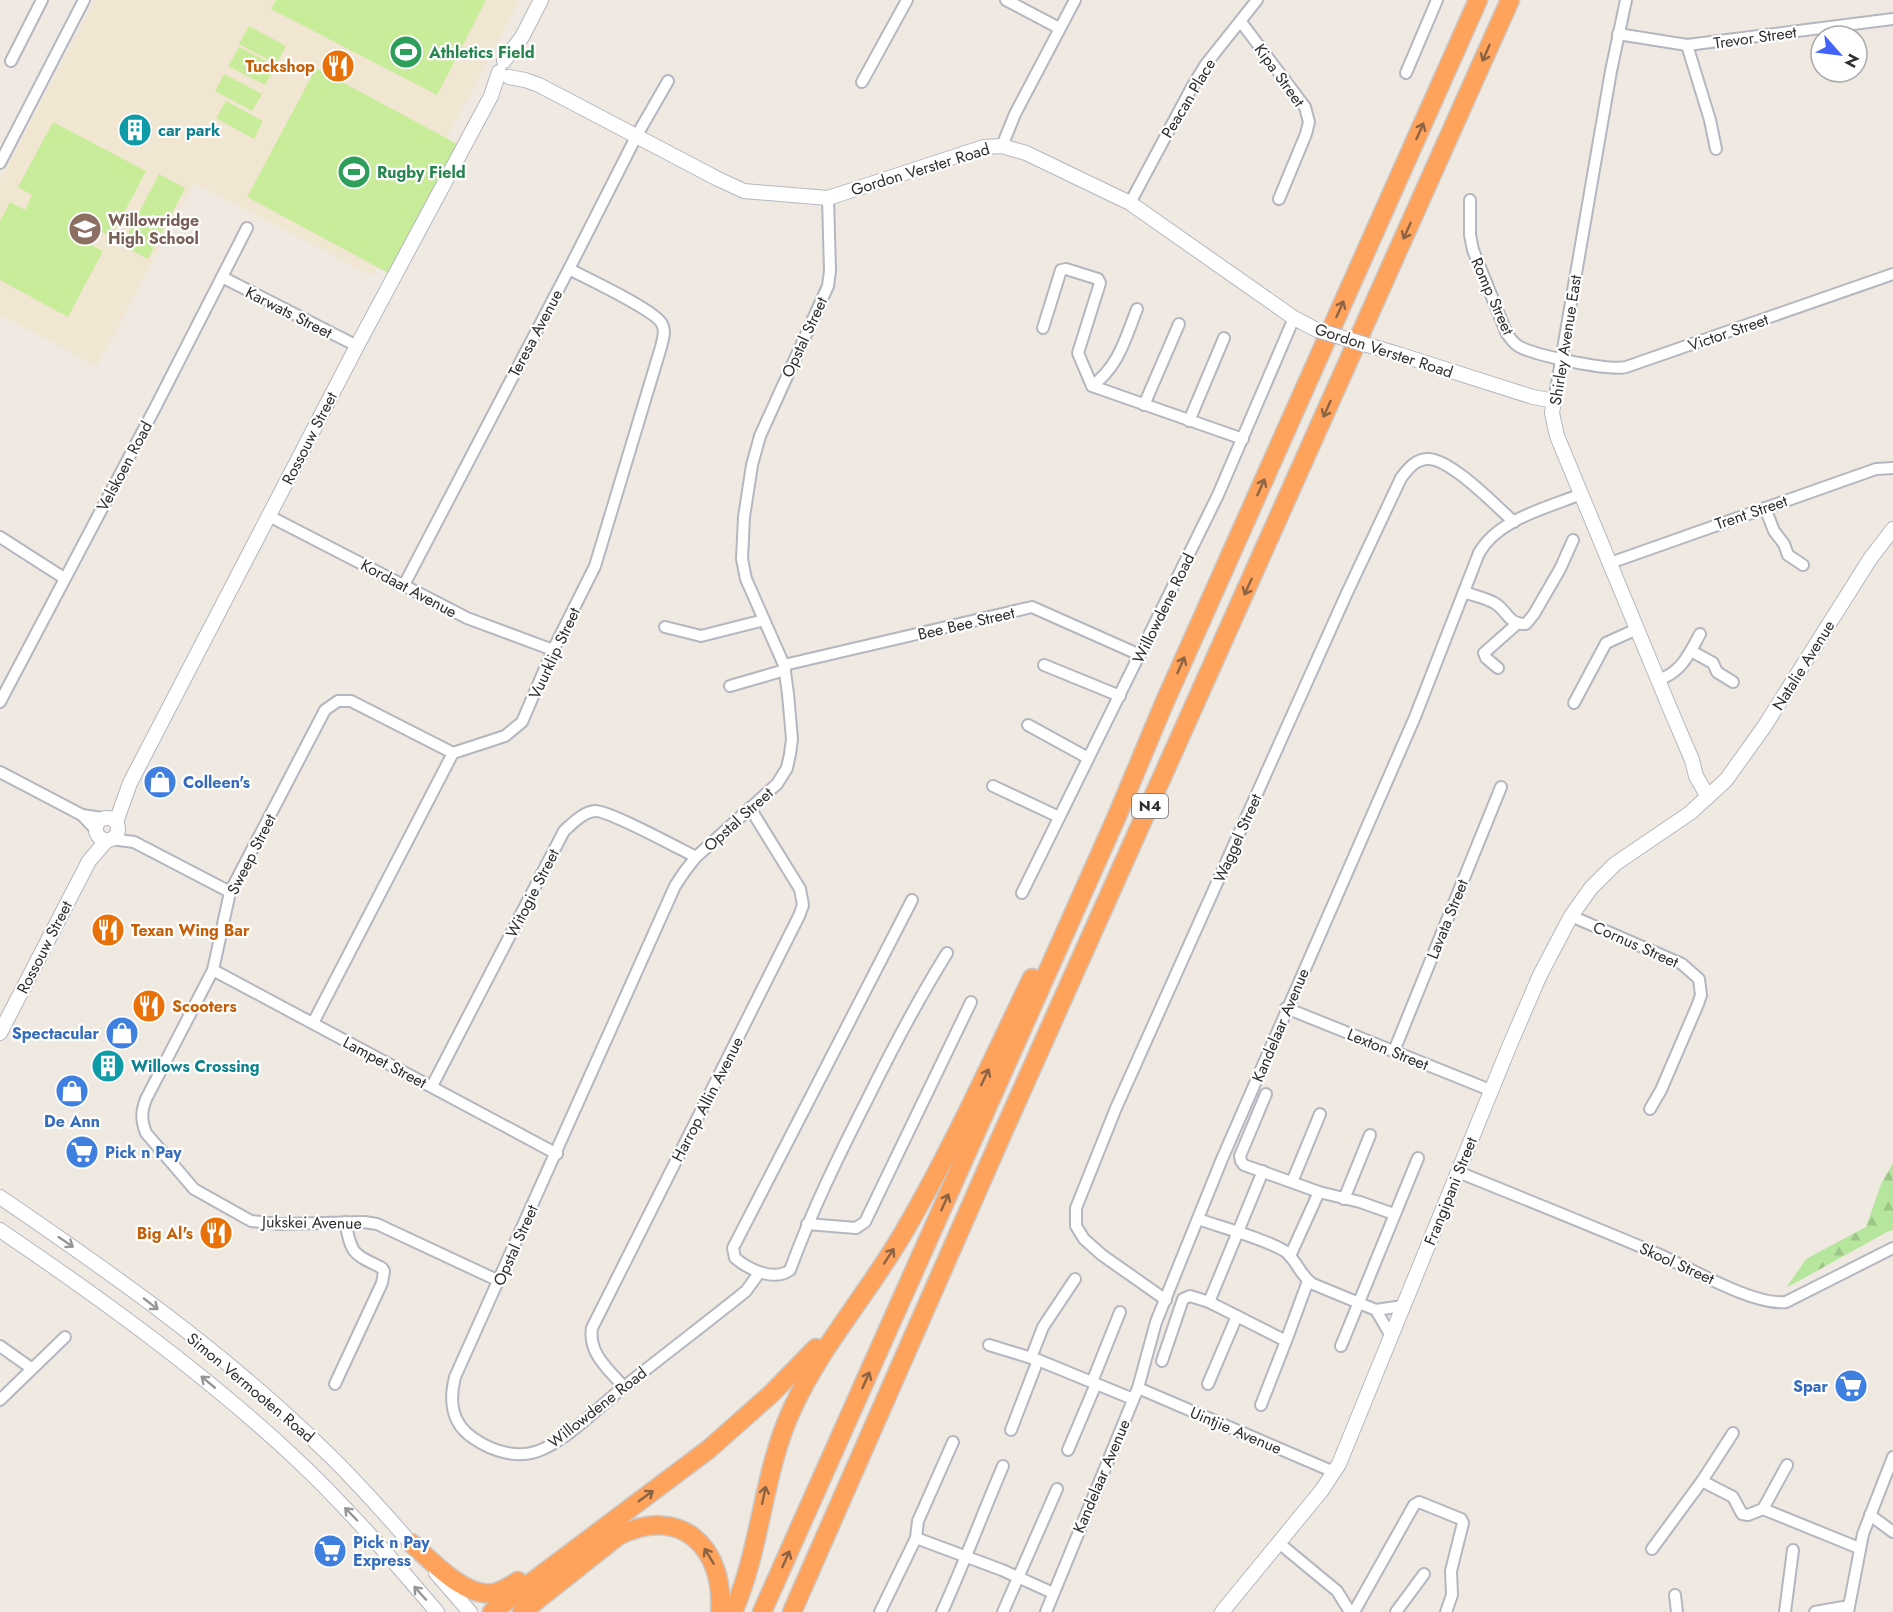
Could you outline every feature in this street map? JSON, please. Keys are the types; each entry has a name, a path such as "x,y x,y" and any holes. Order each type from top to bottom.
{"highway":[{"name":"N4","path":"762,1612 1478,0"},
{"name":"N4","path":"792,1612 995,1151 1512,0"},
{"path":"733,1612 748,1570 769,1472 783,1430 816,1363 904,1233 960,1130 1093,848 1163,706"},
{"path":"492,1612 709,1449 811,1354 856,1304"},
{"path":"522,1612 618,1536 633,1529 652,1525 670,1526 696,1539 713,1561 719,1577 720,1612"},
{"path":"411,1543 464,1587 477,1592 490,1593 504,1590 599,1531"},
{"path":"536,1612 558,1582"}],"street":[{"path":"10,61 42,0"},
{"path":"1,158 84,0"},
{"name":"Rossouw Street","path":"0,1033 89,861 105,824 130,783 357,346 491,96 508,70 541,0"},
{"path":"862,82 907,0"},
{"path":"1006,0 1059,28"},
{"path":"1002,146 1075,0"},
{"name":"Peacan Place","path":"1130,203 1206,64 1257,0"},
{"path":"1406,73 1437,0"},
{"name":"Shirley Avenue East","path":"1626,0 1618,34 1552,413 1557,436 1692,760 1696,776 1708,797"},
{"name":"Trevor Street","path":"1618,34 1687,45 1893,19"},
{"name":"Kipa Street","path":"1241,22 1305,107 1308,116 1306,134 1279,199"},
{"path":"1687,45 1708,110 1716,149"},
{"name":"Gordon Verster Road","path":"508,70 744,191 828,198 966,152 984,147 1002,146 1036,157 1130,203 1294,318 1317,330 1533,397 1554,401"},
{"name":"Teresa Avenue","path":"404,585 637,135 668,81"},
{"name":"Opstal Street","path":"455,1377 557,1154 675,886 696,857 777,784 787,768 792,739 784,668 747,579 742,559 744,517 752,465 760,436 828,286 830,271 828,198"},
{"name":"Romp Street","path":"1470,200 1470,236 1473,250 1507,334 1519,346 1561,358"},
{"name":"Velskoen Road","path":"0,702 247,228"},
{"name":"Vuurklip Street","path":"453,753 505,736 522,722 553,650 595,566 661,347 663,326 652,314 569,269"},
{"path":"1043,328 1061,270 1098,279 1100,283 1078,352 1092,386 1243,439"},
{"name":"Victor Street","path":"1561,358 1601,366 1626,367 1893,274"},
{"name":"Karwats Street","path":"222,277 357,346"},
{"path":"1092,386 1111,368 1137,309"},
{"name":"Willowdene Road","path":"1022,894 1218,495 1294,318"},
{"path":"1144,405 1179,324"},
{"path":"1189,421 1224,338"},
{"name":"Waggel Street","path":"1166,1300 1092,1247 1079,1232 1075,1216 1090,1171 1169,990 1346,595 1401,478 1409,467 1427,459 1439,460 1454,470 1514,522"},
{"name":"Trent Street","path":"1610,563 1876,469 1893,468"},
{"name":"Kandelaar Avenue","path":"1046,1612 1138,1388 1156,1322 1286,1008 1415,717 1479,553 1486,541 1498,530 1581,494"},
{"path":"1765,508 1774,531 1784,544 1788,555 1803,565"},
{"name":"Kordaat Avenue","path":"269,516 475,622 553,650"},
{"name":"Natalie Avenue","path":"1708,797 1726,780 1752,744 1850,589 1893,530"},
{"path":"0,537 64,578"},
{"path":"1464,592 1496,604 1505,615 1518,623 1526,624 1560,569 1573,540"},
{"name":"Bee Bee Street","path":"730,686 784,668 1032,607 1140,655"},
{"path":"665,627 701,636 764,620"},
{"path":"1498,668 1486,658 1484,653 1518,623"},
{"path":"1574,703 1606,643 1637,628"},
{"path":"1658,680 1670,675 1681,666 1700,634"},
{"path":"1691,651 1713,663 1717,672 1733,682"},
{"path":"1044,665 1120,696"},
{"name":"Sweep Street","path":"146,1133 141,1111 213,970 230,892 325,710 331,704 344,700 351,701 453,753"},
{"path":"1028,725 1088,758"},
{"path":"313,1023 453,753"},
{"path":"0,772 82,815 105,824 134,842 230,892"},
{"path":"993,786 1059,817"},
{"name":"Lavata Street","path":"1394,1051 1500,787"},
{"name":"Frangipani Street","path":"1222,1612 1322,1490 1344,1454 1490,1090 1540,975 1571,916 1591,888 1615,864 1690,813 1708,797"},
{"name":"Harrop Allin Avenue","path":"624,1387 597,1357 590,1336 592,1328 800,916 802,904 800,889 750,808"},
{"name":"Witogie Street","path":"432,1086 564,831 578,818 595,811 611,815 696,857"},
{"path":"105,824 98,836 134,842"},
{"name":"Rossouw Street","path":"89,861 109,839"},
{"path":"912,900 733,1248 735,1258 759,1272 783,1274 790,1270 832,1168 889,1054 947,952"},
{"name":"Cornus Street","path":"1571,916 1682,964 1699,980 1701,995 1698,1004 1661,1090 1650,1108"},
{"name":"Lampet Street","path":"213,970 557,1154"},
{"path":"807,1224 856,1228 865,1222 971,1002"},
{"name":"Lexton Street","path":"1286,1008 1490,1090"},
{"path":"1266,1094 1240,1156 1244,1165 1318,1192 1360,1202 1394,1214"},
{"path":"1292,1182 1320,1114"},
{"name":"Jukskei Avenue","path":"146,1133 194,1189 251,1221 279,1224 345,1222 377,1224 500,1281"},
{"path":"1344,1199 1370,1135"},
{"path":"1341,1346 1418,1158"},
{"path":"1209,1302 1263,1172"},
{"name":"Skool Street","path":"1458,1172 1769,1302 1786,1302 1893,1248"},
{"path":"1290,1256 1318,1192"},
{"name":"Simon Vermooten Road","path":"0,1197 104,1268 197,1339 273,1402 325,1450 411,1543 470,1612"},
{"path":"1198,1220 1278,1248 1290,1256 1308,1281 1376,1310 1403,1306"},
{"path":"335,1384 382,1283 384,1271 354,1253 345,1222"},
{"name":"Simon Vermooten Road","path":"0,1230 186,1363 268,1434 358,1521 437,1612"},
{"name":"Willowdene Road","path":"455,1377 451,1404 462,1428 471,1437 483,1444 514,1455 542,1449 573,1428 746,1292 759,1272"},
{"path":"1011,1430 1035,1359 1043,1327 1075,1279"},
{"path":"1261,1405 1308,1281"},
{"path":"1162,1361 1183,1299 1190,1296 1209,1302 1286,1341"},
{"path":"1376,1310 1391,1336"},
{"path":"1068,1450 1120,1312"},
{"path":"1208,1384 1237,1316"},
{"path":"0,1400 65,1337"},
{"path":"989,1345 1035,1359 1133,1399"},
{"path":"0,1346 31,1368"},
{"name":"Uintjie Avenue","path":"1138,1388 1334,1472"},
{"path":"1652,1549 1702,1481 1733,1433"},
{"path":"880,1612 915,1538 918,1521 952,1442"},
{"path":"1815,1612 1848,1609 1859,1548 1893,1457"},
{"path":"1702,1481 1734,1497 1742,1514 1748,1515 1764,1509 1787,1465"},
{"path":"942,1612 1003,1466"},
{"path":"1003,1612 1057,1489"},
{"path":"1279,1542 1337,1591 1352,1612 1414,1505 1419,1502 1461,1519 1463,1522 1450,1571 1452,1595 1446,1612"},
{"path":"1764,1509 1859,1548"},
{"path":"1870,1515 1893,1532"},
{"path":"915,1538 1053,1593"},
{"path":"1785,1612 1793,1550"},
{"path":"1396,1612 1424,1574"},
{"path":"1675,1595 1677,1612"}],"shaded area":[{"name":"Willowridge High School","path":"95,0 520,0 373,276 194,183 97,366 0,315 0,180"}],"green space":[{"name":"Athletics Field","path":"276,0 486,0 437,95 271,9"},
{"path":"249,26 286,46 276,64 239,44"},
{"path":"239,47 276,66 265,85 228,66"},
{"name":"Rugby Field","path":"316,68 461,146 392,275 247,197"},
{"path":"224,74 262,94 252,111 215,91"},
{"path":"226,101 263,121 254,139 216,118"},
{"path":"53,122 146,171 111,237 91,226 83,241 103,251 68,317 0,280 0,221 10,202 25,210 32,195 18,187"},
{"path":"159,174 185,188 148,259 122,245"},
{"path":"1893,1163 1893,1230 1786,1288 1806,1259 1866,1227 1881,1184"}],"place":[{"name":"Athletics Field","path":"406,52"},
{"name":"Tuckshop","path":"338,66"},
{"name":"car park","path":"135,130"},
{"name":"Rugby Field","path":"354,172"},
{"name":"Willowridge High School","path":"85,229"},
{"name":"Colleen's","path":"160,782"},
{"name":"Texan Wing Bar","path":"108,930"},
{"name":"Scooters","path":"149,1006"},
{"name":"Spectacular","path":"122,1033"},
{"name":"Willows Crossing","path":"108,1066"},
{"name":"De Ann","path":"72,1091"},
{"name":"Pick n Pay","path":"82,1152"},
{"name":"Big Al's","path":"216,1233"},
{"name":"Spar","path":"1851,1386"},
{"name":"Pick n Pay Express","path":"330,1551"}]}
